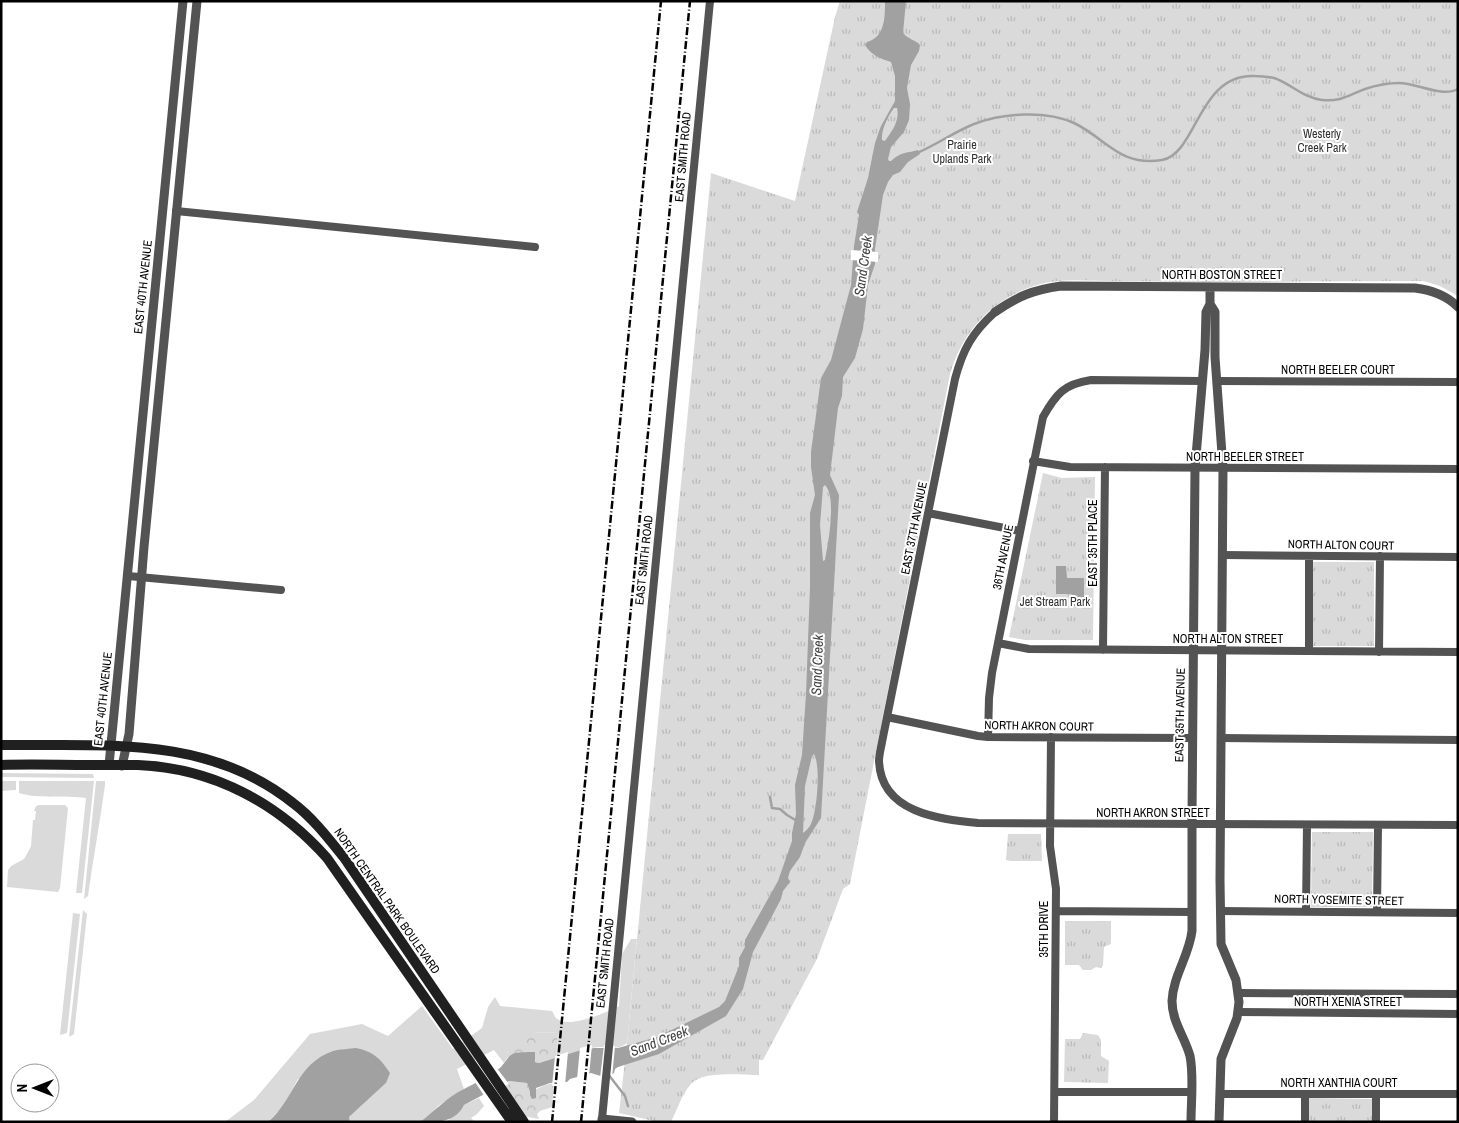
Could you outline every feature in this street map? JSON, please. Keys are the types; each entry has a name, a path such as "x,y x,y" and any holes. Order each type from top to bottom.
{"main road":[{"name":"NORTH CENTRAL PARK BOULEVARD","path":"1,745 111,746 177,751 214,760 252,776 295,804 321,829 345,859 512,1122"},
{"name":"NORTH CENTRAL PARK BOULEVARD","path":"1,765 139,765 169,769 218,780 251,796 294,825 327,858 524,1122"}],"street":[{"name":"EAST 40TH AVENUE","path":"109,765 183,1"},
{"name":"EAST 40TH AVENUE","path":"122,766 129,734 162,360 197,1"},
{"name":"EAST SMITH ROAD","path":"602,1120 710,1"},
{"path":"175,92 188,94"},
{"path":"168,167 170,199 172,208 176,211 535,247"},
{"name":"NORTH BOSTON STREET","path":"995,312 1012,300 1025,294 1060,286 1415,288 1429,290 1455,304"},
{"name":"EAST 35TH AVENUE","path":"1190,1122 1190,1060 1187,1047 1175,1021 1172,999 1176,978 1189,949 1192,931 1194,468 1205,350 1206,312 1210,304 1210,288"},
{"name":"EAST 35TH AVENUE","path":"1210,304 1215,312 1217,381 1223,468 1220,824 1221,944 1236,980 1238,993 1238,1012 1234,1028 1221,1059 1219,1122"},
{"name":"EAST 37TH AVENUE","path":"879,760 960,359 969,340 980,325 995,312"},
{"path":"148,359 162,360"},
{"name":"36TH AVENUE","path":"988,737 989,689 1043,417 1053,400 1064,389 1077,382 1091,380 1202,381"},
{"name":"NORTH BEELER COURT","path":"1217,381 1458,382"},
{"name":"NORTH BEELER STREET","path":"1034,461 1070,467 1458,469"},
{"name":"EAST 35TH PLACE","path":"1103,650 1105,467"},
{"path":"928,513 1020,531"},
{"name":"NORTH ALTON COURT","path":"1223,555 1458,557"},
{"path":"1309,556 1309,651"},
{"path":"1379,652 1380,556"},
{"path":"128,576 281,590"},
{"name":"NORTH ALTON STREET","path":"998,643 1029,650 1458,652"},
{"name":"NORTH AKRON COURT","path":"887,717 988,737 1192,738"},
{"name":"35TH DRIVE","path":"1051,737 1050,856 1056,880 1054,1122"},
{"path":"1221,738 1458,740"},
{"name":"NORTH AKRON STREET","path":"879,760 883,781 900,802 912,810 957,821 978,823 1458,825"},
{"path":"1306,911 1307,825"},
{"path":"1377,912 1378,825"},
{"path":"1056,911 1192,912"},
{"name":"NORTH YOSEMITE STREET","path":"1220,911 1458,913"},
{"name":"NORTH XENIA STREET","path":"1238,993 1458,994"},
{"name":"NORTH XENIA STREET","path":"1238,1012 1458,1014"},
{"path":"1055,1092 1191,1092"},
{"name":"NORTH XANTHIA COURT","path":"1220,1094 1458,1094"},
{"path":"1305,1094 1305,1122"},
{"path":"1376,1094 1376,1122"},
{"path":"602,1120 632,1122"}],"green space":[{"name":"Prairie Uplands Park","path":"840,1 1458,1 1458,296 1440,286 1424,281 1186,282 1067,280 1037,285 1014,294 989,311 978,322 969,333 955,359 950,374 850,884 843,889 817,959 763,1060 759,1060 759,1075 723,1074 696,1080 685,1092 671,1122 658,1122 619,1113 711,173 795,201"},
{"name":"Jet Stream Park","path":"1043,473 1062,478 1095,477 1093,640 1025,640 1009,637"},
{"path":"1313,562 1374,562 1374,646 1313,646"},
{"path":"1,773 93,774 94,778 1,777"},
{"path":"1,781 16,781 16,790 1,791"},
{"path":"19,781 94,781 82,893 76,893 86,798 26,795 19,793"},
{"path":"96,781 105,781 105,785 88,896 84,899"},
{"path":"65,805 68,808 60,888 58,892 7,887 8,870 11,866 24,859 31,846 33,820 35,820 36,811 34,811 36,806"},
{"path":"1312,832 1373,832 1372,907 1311,907"},
{"path":"1008,834 1041,834 1042,861 1006,860"},
{"path":"83,910 87,914 74,1034 69,1037"},
{"path":"73,913 80,914 67,1033 60,1035"},
{"path":"1065,921 1111,921 1111,944 1104,947 1103,965 1101,968 1096,967 1091,970 1083,970 1079,965 1065,965"},
{"path":"631,939 637,939 627,1043 624,1045 577,1051 556,1058 558,1033 533,1032 507,1052 507,1058 504,1063 494,1050 457,1069 464,1089 438,1106 420,1122 350,1122 349,1117 386,1083 298,1079 284,1105 268,1122 225,1122 254,1100 310,1034 362,1024 388,1036 422,1006 453,1049 482,1028 488,1007 495,997 500,1006 552,1011 556,1018 569,1022 588,1019 613,1009 619,1006 622,954"},
{"path":"532,1032 558,1033 556,1058 539,1063 514,1054 507,1058 514,1038 520,1034"},
{"path":"1083,1033 1098,1035 1101,1040 1101,1056 1109,1061 1108,1083 1064,1082 1065,1039 1080,1039"},
{"path":"509,1081 527,1083 530,1092 554,1083 552,1107 540,1111 537,1114 539,1119 523,1116 503,1085"},
{"path":"479,1098 484,1106 471,1118 475,1122 447,1122 464,1105"},
{"path":"1309,1098 1372,1099 1372,1122 1309,1122"}],"water":[{"name":"Sand Creek","path":"885,1 906,1 903,33 920,45 919,51 911,65 907,88 910,104 909,120 904,132 891,147 888,159 891,161 901,154 918,150 920,154 908,162 900,172 893,175 883,195 875,249 875,264 868,285 863,329 855,358 843,377 842,396 838,408 830,475 839,495 821,818 805,843 800,857 790,871 788,878 790,882 783,891 781,899 753,952 743,989 726,1016 659,1054 618,1067 607,1078 591,1073 570,1079 567,1082 550,1083 536,1088 536,1098 532,1099 527,1083 509,1081 464,1105 451,1118 420,1122 452,1096 497,1070 515,1053 535,1052 535,1062 539,1063 578,1051 594,1048 618,1048 657,1037 719,1007 725,1001 739,966 739,958 745,947 745,940 778,881 792,841 796,814 795,785 802,755 810,587 810,513 815,495 811,452 821,378 831,360 851,285 859,215 857,212 868,178 875,143 881,126 895,101 895,76 891,62 876,56 865,45 873,40 881,31 884,20","holes":["894,108 897,108 898,113 896,122 885,141 882,140 884,128","825,485 829,491 831,510 828,543 825,560 823,561 820,525 823,487","814,754 818,778 816,800 811,824 803,833 805,786"]},
{"path":"1056,566 1066,566 1067,578 1084,578 1084,606 1072,606 1072,594 1056,594"},
{"path":"356,1048 368,1051 376,1056 390,1073 386,1083 349,1117 350,1122 268,1122 277,1113 311,1064 333,1051"}],"pier":[{"path":"851,250 878,252 878,262 851,260"},
{"path":"592,1045 589,1076 577,1079 580,1048"},
{"path":"604,1045 615,1046 612,1078 608,1080 600,1078"},
{"path":"568,1052 565,1085 552,1086 555,1056"},
{"path":"496,1067 509,1084 485,1097 475,1082"}],"waterway":[{"path":"917,153 967,127 985,120 1011,115 1038,115 1051,116 1074,123 1086,129 1124,156 1148,161 1162,160 1174,155 1183,144 1200,115 1221,87 1236,79 1255,76 1274,78 1315,99 1322,100 1340,99 1369,88 1390,83 1406,84 1445,92 1458,89"},
{"path":"770,797 772,808 780,809 797,821"},
{"path":"608,1074 625,1096 628,1106"}],"railway":[{"path":"552,1122 661,1"},
{"path":"581,1122 690,1"}],"park label":[{"name":"Westerly Creek Park","path":"1322,141"}]}
